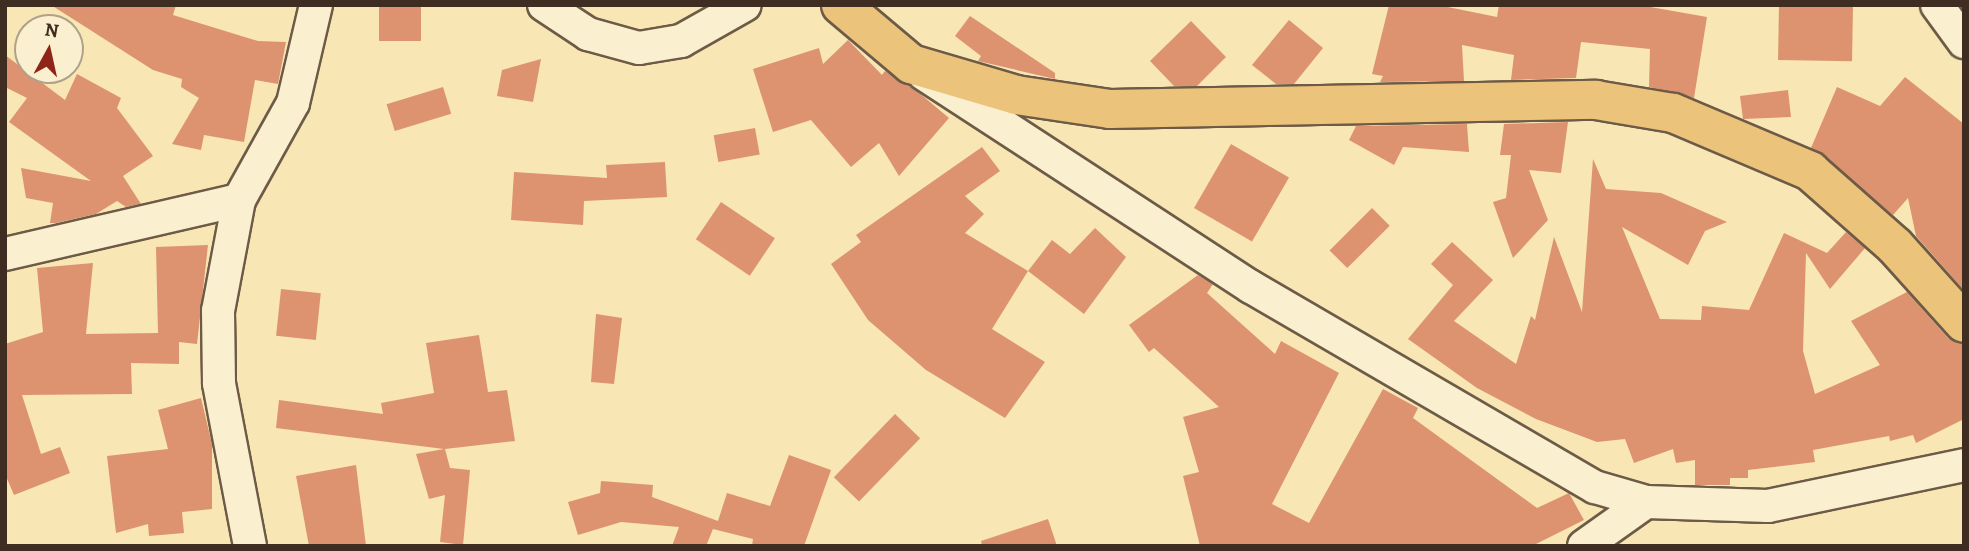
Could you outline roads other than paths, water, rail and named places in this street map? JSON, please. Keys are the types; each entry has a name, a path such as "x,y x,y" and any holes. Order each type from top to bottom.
{"main road":[{"path":"841,5 911,64 1016,95 1110,108 1596,100 1673,113 1810,171 1895,246 1964,323"}],"street":[{"path":"250,546 215,349 239,200 293,103 316,5"},
{"path":"544,5 588,34 639,48 681,41 746,5"},
{"path":"1937,5 1964,42"},
{"path":"911,64 1020,142 1251,287 1595,486 1646,502 1768,506 1964,465"},
{"path":"5,254 239,200"},
{"path":"1584,546 1646,502"}]}
